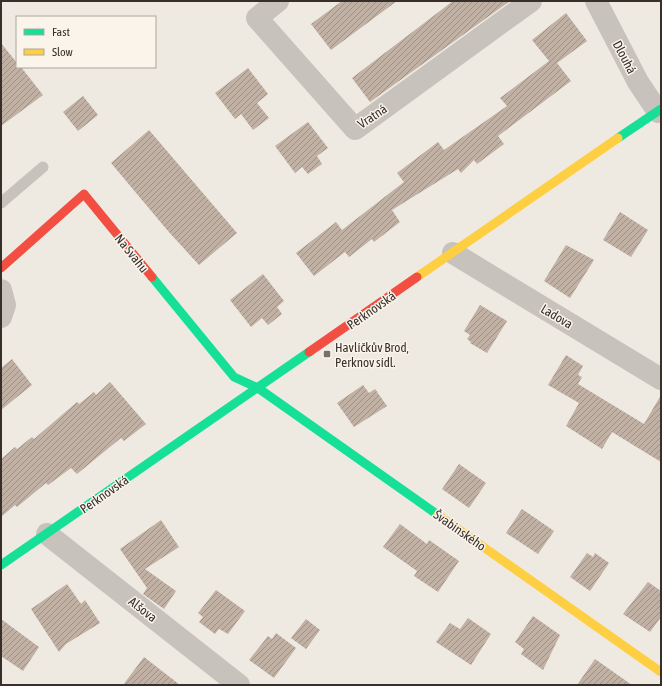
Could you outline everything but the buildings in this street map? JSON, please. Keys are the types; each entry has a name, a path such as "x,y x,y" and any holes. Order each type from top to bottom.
{"street":[{"name":"Vratná","path":"278,1 257,18 355,129 531,1"},
{"name":"Dlouhá","path":"596,1 638,82 659,111"},
{"name":"Perknovská","path":"1,565 659,111"},
{"name":"Na Svahu","path":"1,268 84,194 234,377 258,388"},
{"name":"Ladova","path":"453,253 661,379"},
{"path":"1,290 5,306 1,317"},
{"name":"Švabinského","path":"258,388 661,672"},
{"name":"Alšova","path":"47,534 239,685"}],"lane":[{"path":"1,203 43,167"}],"traffic: fast":[{"path":"618,138 661,109"},
{"path":"152,277 234,377 258,388 438,515"},
{"path":"1,565 309,352"}],"traffic: slow":[{"path":"417,277 618,138"},
{"path":"438,515 661,672"}],"traffic: jam":[{"path":"1,268 84,194 152,277"},
{"path":"309,352 417,277"}],"place":[{"name":"Havlíčkův Brod, Perknov sídl.","path":"327,354"}]}
